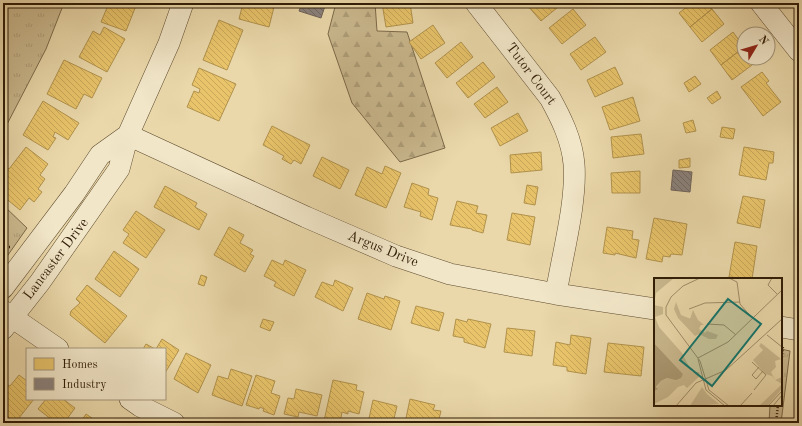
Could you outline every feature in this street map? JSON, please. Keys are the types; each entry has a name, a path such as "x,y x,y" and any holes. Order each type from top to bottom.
{"street":[{"name":"Lancaster Drive","path":"6,319 40,282 94,207 119,169 128,135 169,43 183,3"},
{"name":"Tutor Court","path":"476,3 550,98 560,115 568,137 574,164 574,193 556,294"},
{"path":"761,3 799,51"},
{"name":"Lancaster Drive","path":"3,288 74,194 100,155 128,135"},
{"name":"Argus Drive","path":"128,135 306,217 396,256 450,274 556,294 654,309"},
{"name":"Lancaster Drive","path":"74,194 94,207"},
{"path":"6,319 56,348"},
{"path":"131,400 140,406 174,423"}],"path":[{"path":"776,423 778,406"}],"green space":[{"path":"3,3 64,3 46,49 3,132"},
{"path":"336,3 375,3 377,31 407,32 445,148 400,162 352,103 328,34"},
{"path":"3,205 27,228 3,262"},
{"path":"782,349 790,351 781,423 769,423 770,406 782,406"}],"building: Homes":[{"path":"109,3 137,3 126,31 101,22"},
{"path":"243,3 275,3 269,27 239,19"},
{"path":"382,3 410,3 413,23 386,27"},
{"path":"529,3 563,3 541,21 527,5"},
{"path":"692,3 707,3 712,9 690,27 679,13"},
{"path":"573,9 586,25 562,44 549,28"},
{"path":"712,9 724,24 702,42 690,27"},
{"path":"219,20 243,30 227,70 203,60"},
{"path":"433,25 445,43 421,59 409,42"},
{"path":"104,27 125,39 107,72 79,57 93,31 100,35"},
{"path":"733,32 736,36 736,53 721,65 710,50"},
{"path":"595,37 606,52 581,70 570,54"},
{"path":"461,42 473,57 447,78 435,63"},
{"path":"736,53 736,66 751,66 732,80 721,65"},
{"path":"64,60 102,78 92,98 84,94 76,109 47,94"},
{"path":"483,62 495,77 468,98 456,83"},
{"path":"615,67 623,84 595,97 587,80"},
{"path":"199,68 236,84 219,121 187,107 194,91 199,93 200,89 192,85"},
{"path":"762,72 769,81 766,83 781,102 763,116 741,87"},
{"path":"695,76 701,84 689,92 684,83"},
{"path":"497,87 508,102 485,118 474,104"},
{"path":"717,91 721,98 712,104 707,98"},
{"path":"633,97 640,121 610,130 602,107"},
{"path":"43,101 79,123 68,140 55,132 53,137 56,138 48,150 23,135"},
{"path":"518,113 528,131 500,146 491,128"},
{"path":"693,120 696,131 686,133 683,123"},
{"path":"272,126 310,145 301,164 294,160 291,164 282,159 284,156 263,145"},
{"path":"722,127 735,129 733,139 720,137"},
{"path":"641,134 644,154 613,158 611,137"},
{"path":"26,147 48,164 40,175 45,179 38,189 42,192 34,202 29,198 20,210 3,196 3,164 9,169"},
{"path":"744,147 774,152 773,163 769,163 766,180 739,175"},
{"path":"541,152 542,170 511,173 510,155"},
{"path":"322,157 349,170 340,189 313,176"},
{"path":"690,158 690,167 679,168 679,160"},
{"path":"385,166 401,173 386,208 355,195 367,167 382,174"},
{"path":"640,171 640,193 612,193 611,173"},
{"path":"412,183 429,189 428,195 438,198 432,220 420,216 421,212 404,207"},
{"path":"527,185 538,187 535,205 524,203"},
{"path":"165,186 197,203 195,207 207,214 199,230 154,207"},
{"path":"743,196 765,200 760,228 737,223"},
{"path":"457,201 478,206 476,213 487,215 483,233 472,229 450,225"},
{"path":"136,211 165,230 146,258 123,243 129,234 123,230"},
{"path":"512,213 535,217 530,245 507,240"},
{"path":"654,218 687,224 682,255 671,254 670,257 663,256 662,262 646,259"},
{"path":"229,227 244,235 240,243 253,250 250,254 254,256 245,272 214,255"},
{"path":"607,227 633,231 632,239 639,240 636,258 615,253 615,255 603,253"},
{"path":"735,242 757,246 752,278 729,277"},
{"path":"114,251 139,269 120,297 95,279"},
{"path":"272,260 283,265 285,260 306,270 294,296 274,286 276,282 264,276"},
{"path":"201,275 207,277 204,286 198,284"},
{"path":"335,280 353,288 343,311 315,297 322,282 333,286"},
{"path":"87,285 127,316 105,343 70,315 71,311 80,303 76,299"},
{"path":"367,293 384,299 385,296 400,301 391,330 358,319"},
{"path":"416,306 444,313 439,331 411,323"},
{"path":"263,319 274,322 270,331 260,327"},
{"path":"456,319 467,322 468,319 491,324 485,348 464,342 464,338 453,336"},
{"path":"507,328 535,331 532,356 504,352"},
{"path":"571,335 591,338 586,374 567,371 567,367 553,365 556,342 570,345"},
{"path":"162,339 179,350 166,371 166,348 157,348"},
{"path":"608,343 644,347 641,376 604,372"},
{"path":"146,344 153,348 144,348"},
{"path":"186,353 211,365 198,393 174,379"},
{"path":"231,369 252,376 242,406 212,395 218,376 228,379"},
{"path":"19,375 26,380 26,400 33,400 15,423 12,423 3,415 3,391 8,385 10,386"},
{"path":"256,375 275,381 271,393 280,396 274,415 263,411 264,409 260,407 259,409 246,405"},
{"path":"333,380 357,385 356,390 364,392 359,414 348,411 348,414 342,412 340,423 324,421"},
{"path":"296,389 322,395 317,416 299,412 298,417 284,414 288,398 294,399"},
{"path":"410,399 435,405 433,410 441,411 438,423 405,423"},
{"path":"45,400 64,400 75,408 64,423 56,423 38,409"},
{"path":"373,400 397,406 393,423 368,423"},
{"path":"86,414 99,423 80,423"},
{"path":"449,419 465,423 448,423"}],"building: Industry":[{"path":"302,3 326,3 321,18 299,11"},
{"path":"673,170 692,172 690,192 671,190"}]}
